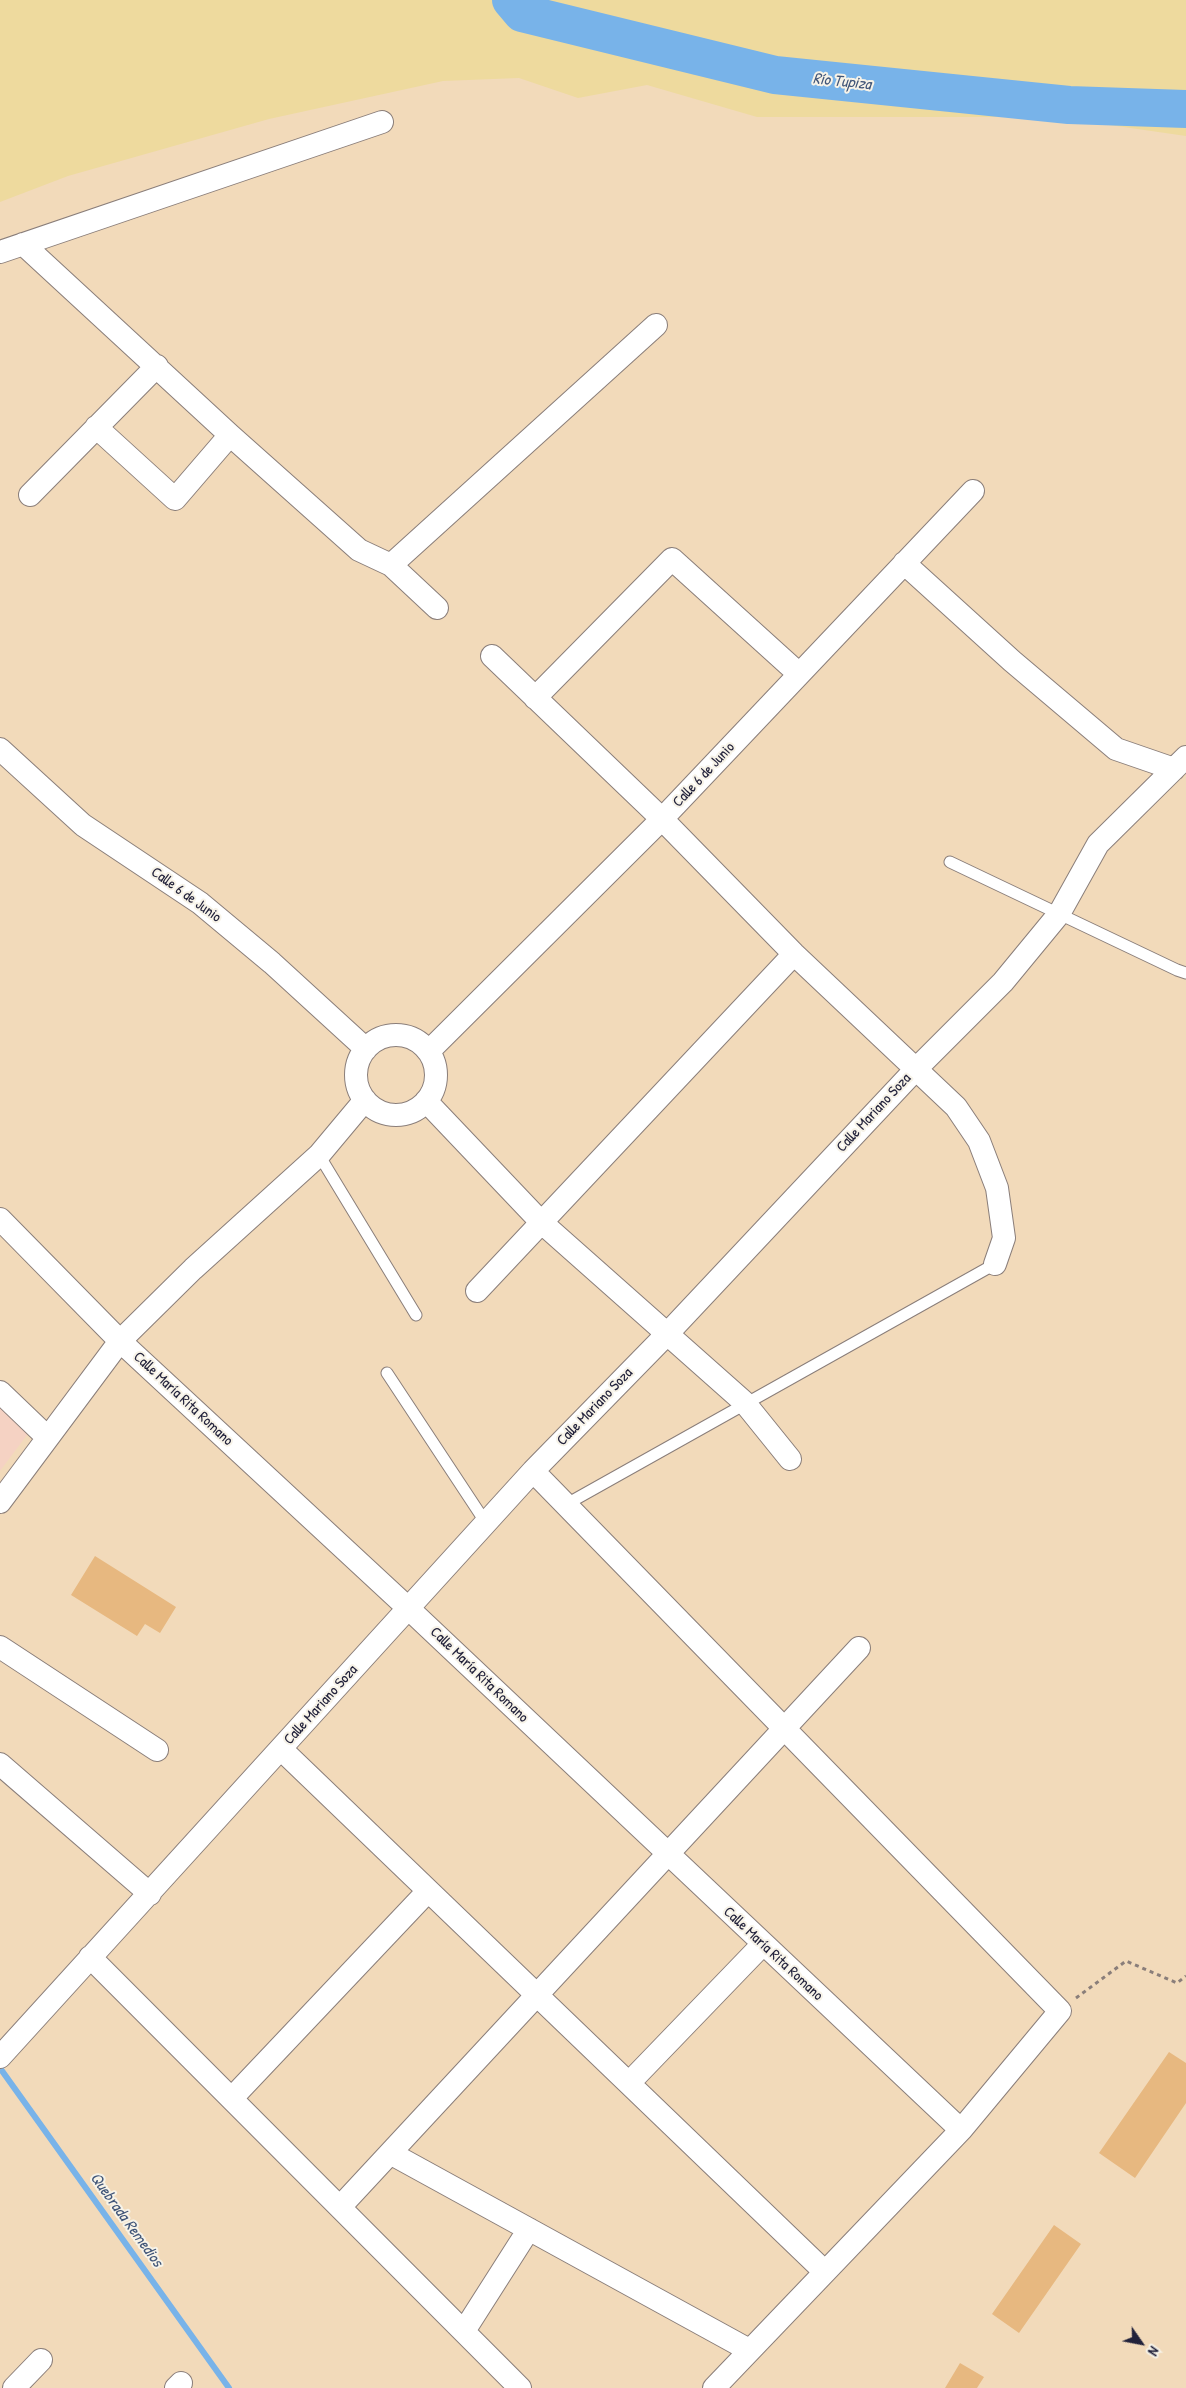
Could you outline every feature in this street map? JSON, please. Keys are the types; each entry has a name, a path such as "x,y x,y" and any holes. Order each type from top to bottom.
{"street":[{"path":"0,252 382,122"},
{"path":"24,244 230,435 359,550 392,565 437,608"},
{"path":"392,565 656,326"},
{"path":"30,495 157,366"},
{"path":"96,427 175,499 230,435"},
{"name":"Calle 6 de Junio","path":"428,1051 662,819 973,491"},
{"path":"535,698 672,559 799,674"},
{"path":"904,563 1012,661 1116,749 1180,763"},
{"path":"492,656 662,819 794,954 956,1107 979,1141 997,1188 1004,1238 995,1264"},
{"name":"Calle 6 de Junio","path":"0,749 83,825 214,915 272,962 366,1049"},
{"name":"Calle Mariano Soza","path":"0,2057 533,1471 668,1333 916,1069 1003,982 1059,914 1098,844 1180,763"},
{"path":"477,1291 794,954"},
{"path":"398,1035 410,1037 428,1051 434,1063 436,1076 433,1090 426,1101 415,1110 402,1114 388,1114 376,1109 365,1100 356,1080 356,1069 366,1049 386,1036 398,1035"},
{"path":"0,1502 120,1340 193,1269 318,1155 365,1100"},
{"path":"426,1101 541,1222 746,1404 790,1459"},
{"name":"Calle María Rita Romano","path":"0,1219 120,1340 408,1608 961,2130"},
{"path":"0,1392 48,1437"},
{"path":"533,1471 1060,2011 961,2130 714,2388"},
{"path":"0,1647 156,1750"},
{"path":"340,2206 785,1730 859,1648"},
{"path":"280,1749 825,2272"},
{"path":"0,1764 150,1894"},
{"path":"232,2098 428,1891"},
{"path":"628,2083 763,1944"},
{"path":"90,1958 340,2206 517,2387"},
{"path":"390,2153 749,2350"},
{"path":"464,2331 529,2230"},
{"path":"14,2388 41,2360"}],"lane":[{"path":"950,862 1186,973"},
{"path":"318,1155 416,1315"},
{"path":"565,1505 995,1264"},
{"path":"387,1373 486,1523"}],"path":[{"path":"1060,2011 1126,1961 1177,1983 1186,1976"}],"shaded area":[{"path":"0,1400 26,1425 27,1435 0,1471"}],"sand":[{"path":"0,0 1186,0 1186,136 1054,117 757,117 647,85 578,98 519,78 443,81 269,119 68,176 0,202"}],"building":[{"path":"95,1556 176,1607 160,1633 145,1624 137,1636 71,1595"},
{"path":"1169,2052 1186,2063 1186,2103 1135,2178 1099,2153"},
{"path":"1054,2225 1081,2244 1019,2333 992,2314"},
{"path":"960,2363 984,2377 977,2388 945,2388"}],"waterway":[{"name":"Río Tupiza","path":"511,0 522,13 775,75 1069,105 1186,109"},
{"name":"Quebrada Remedios","path":"0,2068 229,2388"}]}
